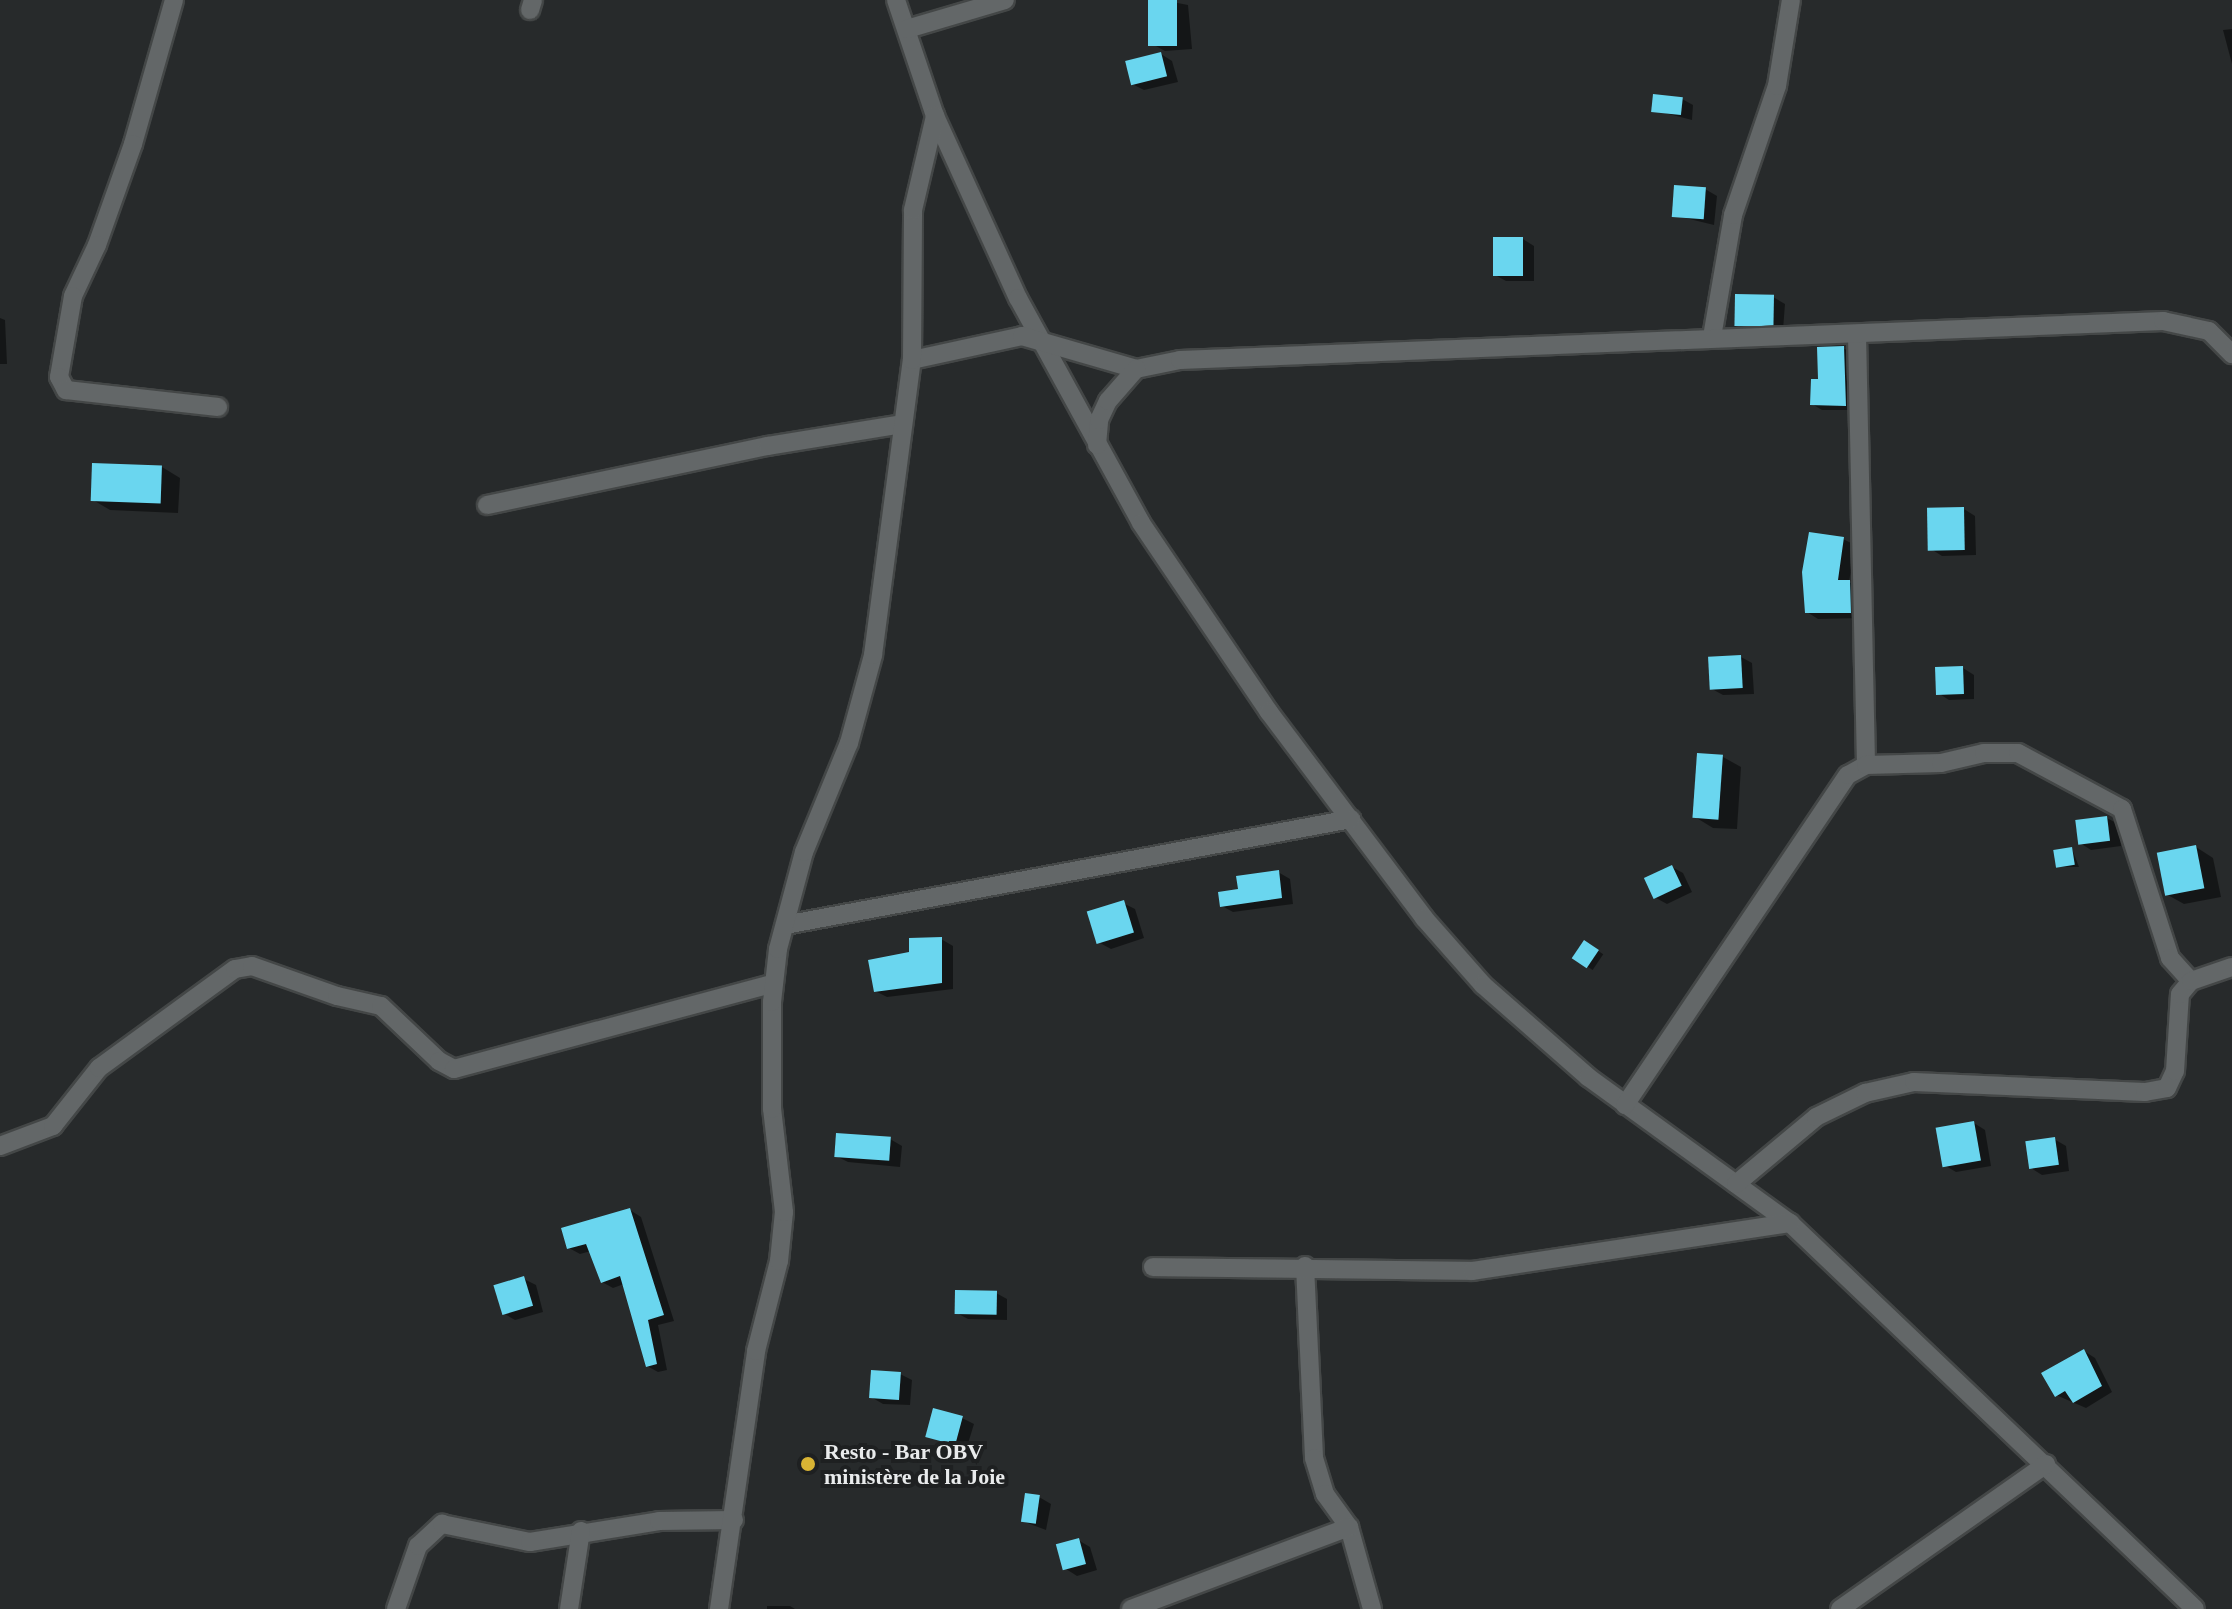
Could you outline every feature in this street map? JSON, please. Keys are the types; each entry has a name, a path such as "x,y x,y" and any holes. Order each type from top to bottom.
{"street":[{"path":"174,0 133,144 97,245 73,296 59,377 66,390 218,407"},
{"path":"896,0 935,116 1041,340 1141,523 1269,712 1483,985 1625,1105 1790,1223 2195,1609"},
{"path":"907,29 1005,0"},
{"path":"1712,337 1733,215 1777,86 1791,0"},
{"path":"719,1609 756,1351 779,1261 784,1212 772,1109 774,983 804,852 849,743 873,655 912,360 913,210 935,116"},
{"path":"912,360 1022,336 1136,369 1180,360 2163,321 2209,331 2232,354"},
{"path":"1857,335 1866,765"},
{"path":"1097,445 1099,420 1108,401 1136,369"},
{"path":"487,505 768,446 902,424"},
{"path":"1625,1105 1848,775 1866,765 1941,763 1984,753 2018,753 2122,809 2170,958 2191,981"},
{"path":"785,925 1351,819"},
{"path":"0,1146 53,1126 99,1068 235,969 252,966 337,996 381,1006 439,1061 454,1069 774,983"},
{"path":"1736,1184 1816,1117 1877,1090 1914,1082 2145,1092 2167,1088 2175,1071 2180,994 2191,981 2232,967"},
{"path":"1153,1267 1305,1266 1472,1271 1790,1223"},
{"path":"1305,1266 1310,1436 1325,1494 1349,1527 1372,1609"},
{"path":"1840,1609 2046,1464"},
{"path":"396,1609 418,1546 442,1524 530,1542 581,1531 659,1521 734,1520"},
{"path":"1131,1609 1349,1527"},
{"path":"569,1609 581,1531"}],"building":[{"path":"1148,0 1177,0 1177,46 1148,46"},
{"path":"1161,52 1167,76 1131,85 1125,61"},
{"path":"1653,94 1683,97 1681,115 1651,112"},
{"path":"1674,185 1706,187 1704,219 1672,217"},
{"path":"1493,237 1523,237 1523,276 1493,276"},
{"path":"1735,294 1774,295 1773,327 1734,326"},
{"path":"1844,346 1846,406 1810,405 1811,379 1818,379 1817,347"},
{"path":"92,463 162,465 161,503 91,501"},
{"path":"1964,507 1965,550 1928,551 1927,508"},
{"path":"1809,532 1844,537 1838,580 1850,580 1851,613 1805,613 1802,572"},
{"path":"1741,655 1743,688 1710,690 1708,657"},
{"path":"1963,666 1964,694 1936,695 1935,667"},
{"path":"1697,753 1723,755 1718,820 1692,818"},
{"path":"2107,816 2110,841 2078,845 2075,820"},
{"path":"2196,845 2204,888 2165,896 2157,853"},
{"path":"2072,847 2075,865 2056,868 2053,850"},
{"path":"1672,865 1682,886 1654,899 1644,878"},
{"path":"1279,870 1282,898 1220,907 1218,892 1238,889 1236,876"},
{"path":"1124,900 1134,933 1097,944 1087,911"},
{"path":"942,937 942,983 874,992 868,960 909,952 909,938"},
{"path":"1584,940 1599,950 1587,968 1572,958"},
{"path":"1974,1121 1981,1160 1943,1167 1936,1128"},
{"path":"836,1133 891,1137 889,1161 834,1157"},
{"path":"2055,1137 2059,1165 2029,1169 2025,1141"},
{"path":"630,1208 664,1315 648,1320 657,1364 646,1367 620,1276 601,1283 586,1244 567,1249 561,1228"},
{"path":"524,1276 533,1306 502,1315 493,1285"},
{"path":"955,1290 997,1291 997,1315 955,1314"},
{"path":"2084,1349 2102,1386 2073,1403 2065,1391 2055,1397 2041,1373"},
{"path":"871,1370 901,1372 899,1400 869,1398"},
{"path":"933,1408 963,1416 955,1445 925,1437"},
{"path":"1025,1493 1040,1495 1036,1524 1021,1522"},
{"path":"1079,1538 1086,1564 1063,1570 1056,1544"}],"place":[{"name":"Resto - Bar OBV ministère de la Joie","path":"808,1464"}]}
